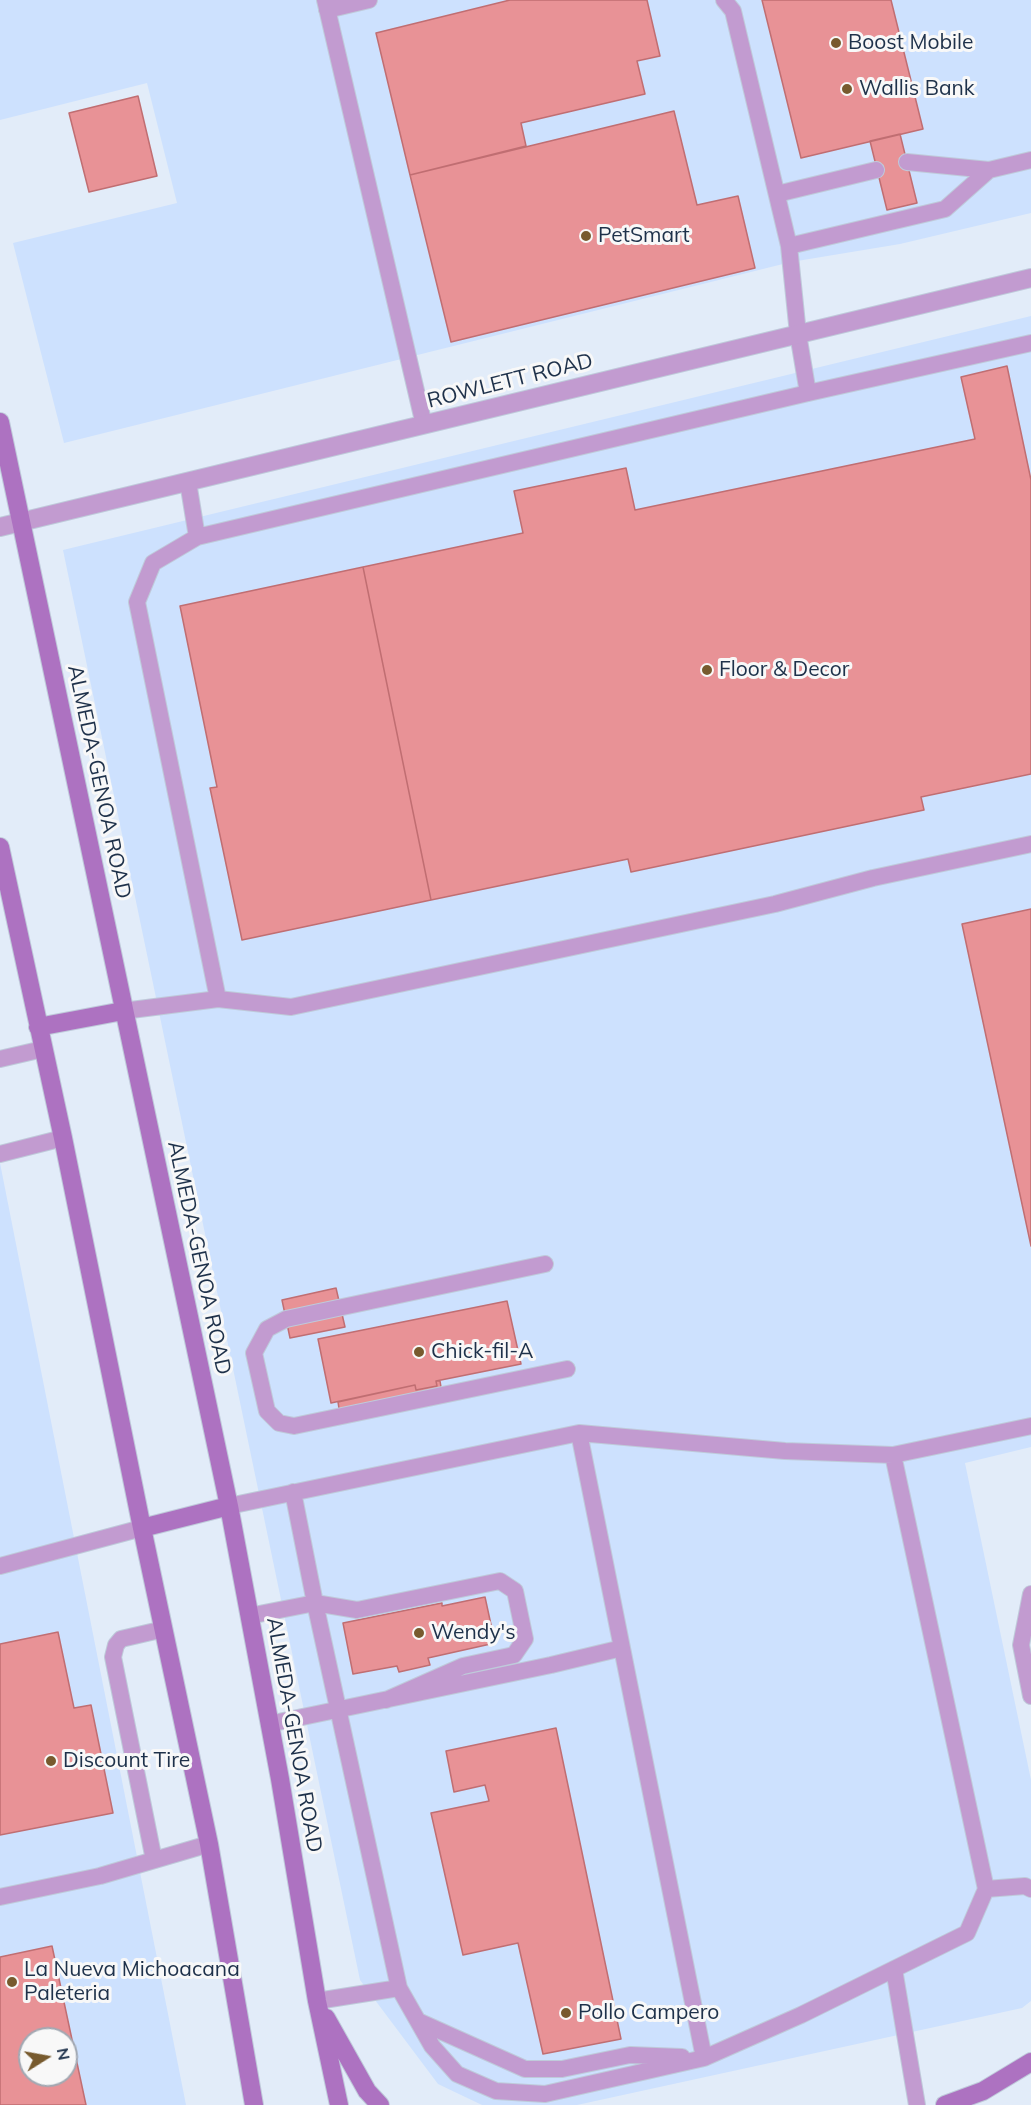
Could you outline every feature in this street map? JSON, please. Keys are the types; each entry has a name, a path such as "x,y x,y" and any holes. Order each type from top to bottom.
{"main road":[{"name":"ALMEDA-GENOA ROAD","path":"0,422 229,1506 317,2001 339,2105"},
{"path":"0,847 63,1138 209,1844 254,2105"},
{"path":"38,1027 123,1011"},
{"path":"142,1528 229,1506"},
{"path":"317,2001 367,2091 380,2105"},
{"path":"945,2105 983,2091 1031,2062"}],"street":[{"name":"ROWLETT ROAD","path":"0,527 1031,278"}],"lane":[{"path":"369,0 326,5 424,424"},
{"path":"724,0 733,10 789,246 798,334 808,393"},
{"path":"907,162 989,170 1031,160"},
{"path":"777,194 876,170"},
{"path":"789,246 945,209 989,170"},
{"path":"218,999 137,602 153,563 197,537 808,393 1031,343"},
{"path":"188,482 197,537"},
{"path":"123,1011 218,999 291,1006 775,904 873,878 1031,844"},
{"path":"0,1059 43,1049"},
{"path":"0,1154 63,1138"},
{"path":"545,1264 286,1319 267,1329 254,1353 267,1411 279,1423 294,1426 567,1369"},
{"path":"229,1506 579,1433 785,1451 893,1455 1031,1426"},
{"path":"579,1433 704,2058"},
{"path":"292,1492 399,1988 432,2046 457,2074 496,2091 545,2094 704,2058 801,2015 967,1934 986,1889 893,1455"},
{"path":"0,1566 142,1528"},
{"path":"249,1616 315,1603 357,1610 500,1581 515,1591 525,1639 514,1655 463,1666 386,1700"},
{"path":"1031,1594 1021,1645 1031,1695"},
{"path":"154,1860 113,1657 116,1645 122,1640 164,1629"},
{"path":"269,1724 622,1648"},
{"path":"0,1897 100,1876 209,1844"},
{"path":"986,1889 1025,1886 1031,1888"},
{"path":"894,1969 917,2105"},
{"path":"317,2001 399,1988"},
{"path":"418,2021 525,2069 562,2069 630,2055 704,2058"}],"shaded area":[{"path":"0,0 1031,0 1031,213 900,244 791,262 64,443 13,243 177,203 147,83 0,120"},
{"path":"1031,316 1031,1447 965,1463 1031,1780 1031,2001 1022,2008 577,2105 482,2105 438,2084 360,1980 63,550"},
{"path":"0,1163 186,2105 0,2105"}],"building":[{"path":"510,0 647,0 660,56 637,61 645,94 521,123 526,146 410,175 376,33"},
{"path":"762,0 891,0 923,129 801,158"},
{"path":"138,96 157,176 89,192 69,113"},
{"name":"PetSmart","path":"674,111 697,205 738,196 755,268 451,342 410,175"},
{"path":"900,134 917,203 887,210 870,141"},
{"name":"Floor & Decor","path":"1007,366 1031,480 1031,774 921,797 924,810 631,872 628,859 431,900 363,567 523,533 514,491 626,468 635,510 975,439 961,377"},
{"path":"363,567 431,900 242,940 210,788 217,787 180,606"},
{"path":"1031,909 1031,1246 962,924"},
{"path":"336,1288 345,1327 290,1338 282,1300"},
{"name":"Chick-fil-A","path":"507,1301 521,1364 436,1381 437,1386 416,1390 415,1385 331,1403 318,1339"},
{"path":"436,1381 440,1381 442,1393 340,1415 338,1402 415,1385 416,1390 437,1386"},
{"name":"Wendy's","path":"485,1597 495,1643 428,1658 430,1665 399,1672 397,1666 353,1674 343,1623 442,1603 442,1606"},
{"name":"Discount Tire","path":"58,1632 74,1708 91,1705 113,1813 0,1835 0,1644"},
{"path":"556,1728 621,2039 543,2054 518,1943 463,1955 431,1813 489,1801 485,1785 454,1792 446,1751"},
{"path":"52,1946 69,2027 18,2027 18,2087 78,2087 78,2068 86,2105 0,2105 0,1957"}],"place":[{"name":"Boost Mobile","path":"836,43"},
{"name":"Wallis Bank","path":"847,89"},
{"name":"PetSmart","path":"586,236"},
{"name":"Floor & Decor","path":"707,670"},
{"name":"Chick-fil-A","path":"419,1352"},
{"name":"Wendy's","path":"419,1633"},
{"name":"Discount Tire","path":"51,1761"},
{"name":"La Nueva Michoacana Paleteria","path":"12,1982"},
{"name":"Pollo Campero","path":"566,2013"}]}
